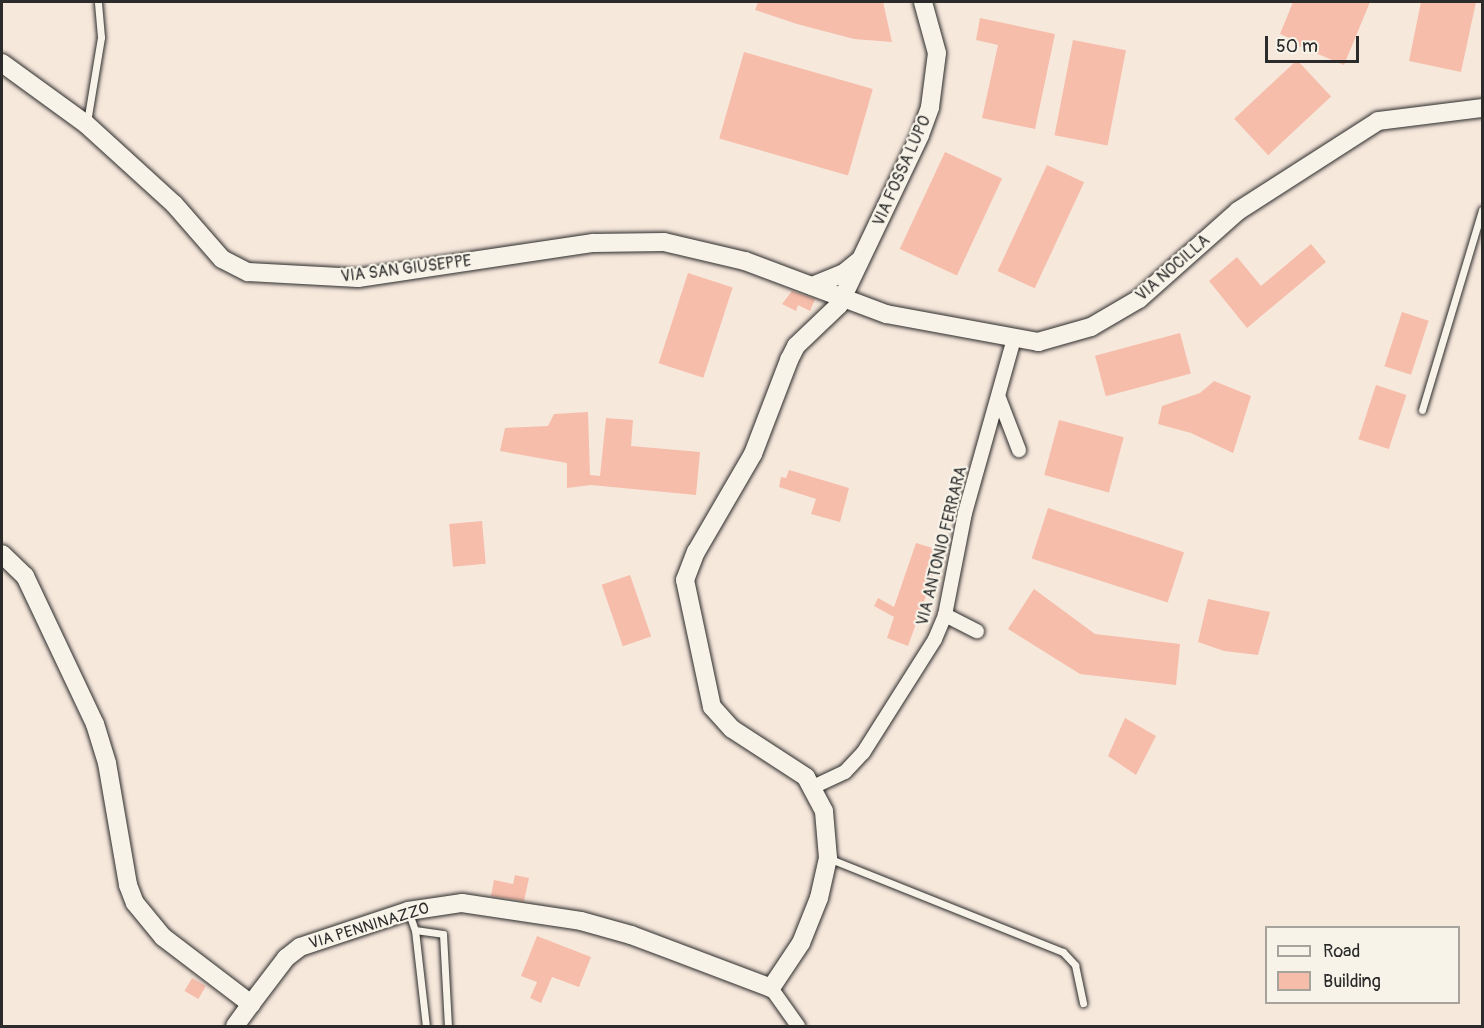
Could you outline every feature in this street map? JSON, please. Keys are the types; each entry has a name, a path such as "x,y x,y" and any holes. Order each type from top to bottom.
{"street":[{"name":"VIA FOSSA LUPO","path":"813,787 791,765 720,719 712,707 685,580 689,566 753,454 796,346 830,318 842,299 863,258 930,107 937,53 923,2"},
{"name":"VIA SAN GIUSEPPE","path":"2,63 86,124 174,204 222,259 248,272 358,278 627,240 686,246 812,286 842,299"},
{"name":"VIA NOCILLA","path":"842,299 886,314 1014,339 1038,342 1064,337 1091,327 1139,299 1238,211 1378,121 1482,108"},
{"path":"812,286 844,273 863,258"},
{"name":"VIA ANTONIO FERRARA","path":"813,787 845,772 863,753 899,701 945,615 965,513 1014,339"},
{"path":"999,398 1019,450"},
{"path":"2,554 25,576 95,724 107,763 128,885 135,903 164,937 251,1004"},
{"path":"945,615 977,631"},
{"path":"798,1026 771,988 801,943 812,919 828,858 824,811 813,787"},
{"name":"VIA PENNINAZZO","path":"235,1026 285,958 300,947 408,911 462,903 581,921 631,934 771,988"}],"lane":[{"path":"86,124 101,37 98,2"},
{"path":"1422,410 1482,210"},
{"path":"828,858 1063,952 1075,965 1083,1003"},
{"path":"408,911 415,930 426,1026"},
{"path":"415,930 443,934 448,1026"}],"building":[{"path":"758,2 883,2 892,42 854,39 797,24 755,10"},
{"path":"1293,2 1370,2 1344,65 1299,46 1299,42 1280,34"},
{"path":"1421,2 1476,2 1461,72 1409,61"},
{"path":"980,18 1055,34 1035,129 982,118 998,45 976,40"},
{"path":"1073,40 1126,50 1107,146 1054,135"},
{"path":"744,52 873,89 848,175 719,139"},
{"path":"1297,60 1331,97 1268,155 1234,119"},
{"path":"945,152 1002,179 957,276 900,249"},
{"path":"1047,165 1084,182 1035,288 998,271"},
{"path":"1311,244 1326,262 1247,328 1209,281 1237,257 1261,286"},
{"path":"688,273 733,288 703,378 659,363"},
{"path":"792,291 815,299 810,311 798,305 796,311 782,304"},
{"path":"1402,312 1429,321 1411,375 1384,366"},
{"path":"1180,333 1191,374 1106,396 1095,356"},
{"path":"1214,381 1251,396 1233,453 1191,433 1158,424 1162,406 1200,393"},
{"path":"1376,385 1406,395 1389,449 1358,439"},
{"path":"588,412 590,475 600,476 606,418 633,420 631,446 700,452 696,495 591,485 567,488 567,463 500,451 505,428 548,426 554,414"},
{"path":"1059,420 1124,437 1109,492 1044,475"},
{"path":"789,470 849,488 840,522 811,514 816,499 779,487 781,477 786,478"},
{"path":"1048,508 1184,552 1168,603 1032,558"},
{"path":"482,521 486,564 453,567 449,524"},
{"path":"916,543 942,551 908,646 887,638 894,617 874,606 878,598 894,607"},
{"path":"630,575 651,636 623,646 602,585"},
{"path":"1034,589 1095,634 1180,644 1176,685 1080,674 1008,629"},
{"path":"1208,599 1270,612 1258,655 1224,651 1198,642"},
{"path":"1125,718 1156,736 1136,775 1108,756"},
{"path":"515,875 529,878 524,901 491,896 494,880 513,884"},
{"path":"537,936 591,957 579,987 552,977 541,1003 530,998 537,982 521,976"},
{"path":"192,978 206,986 198,999 185,991"}]}
